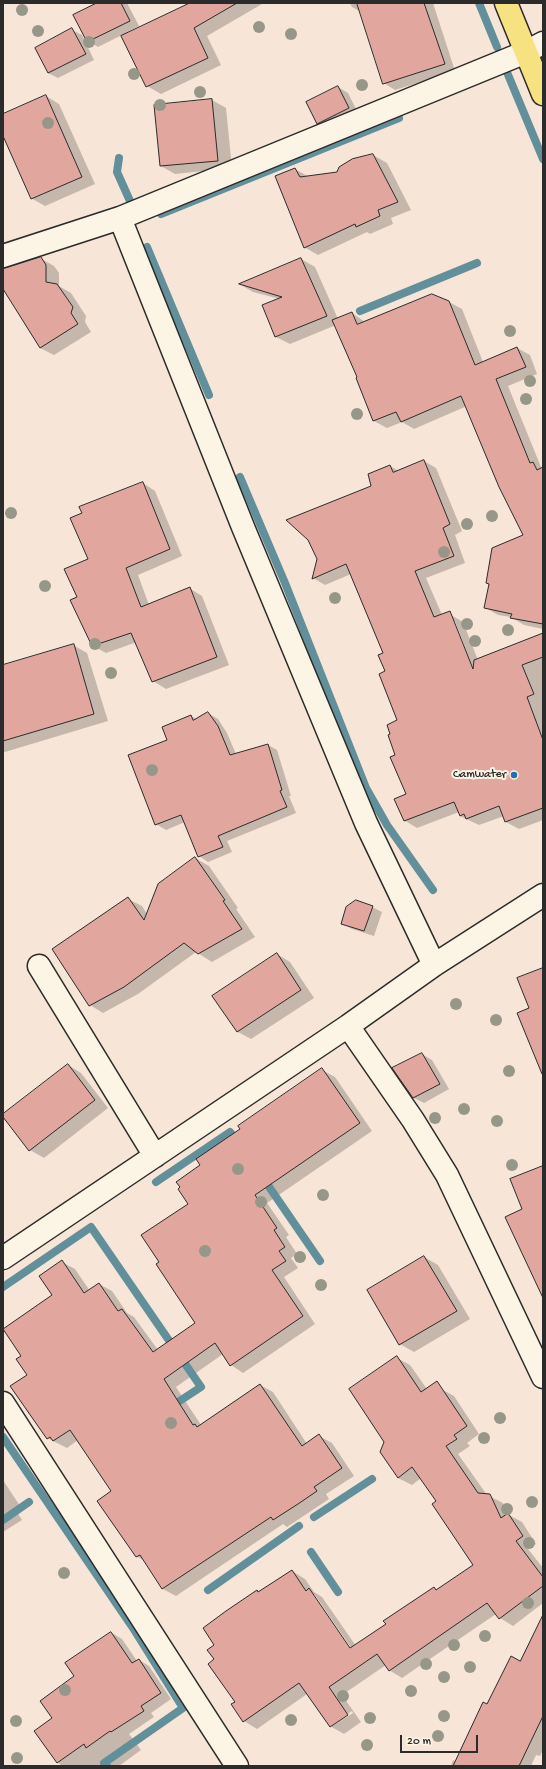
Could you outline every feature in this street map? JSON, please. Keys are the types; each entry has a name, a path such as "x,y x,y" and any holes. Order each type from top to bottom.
{"main road":[{"path":"506,3 534,47 543,94"}],"street":[{"path":"3,256 120,218 534,47"},
{"path":"120,218 243,527 366,823 434,965"},
{"path":"3,1258 348,1026 434,965 543,895"},
{"path":"39,966 154,1156"},
{"path":"348,1026 413,1120 447,1174 543,1377"},
{"path":"3,1403 237,1766"}],"building":[{"path":"97,3 121,3 130,21 87,42 73,15"},
{"path":"190,3 237,3 194,28 208,58 146,87 121,36"},
{"path":"357,3 424,3 445,64 383,84"},
{"path":"72,28 86,54 48,73 35,48"},
{"path":"338,86 349,108 317,124 306,102"},
{"path":"46,95 82,177 31,199 3,136 3,114"},
{"path":"212,99 218,161 160,166 154,105"},
{"path":"373,154 398,202 378,210 380,216 356,227 355,224 304,248 275,176 295,168 300,177 337,172 339,167 352,159"},
{"path":"41,257 46,265 46,282 57,284 73,307 71,313 78,324 40,348 3,289 3,269"},
{"path":"301,258 327,316 275,337 262,305 282,297 239,284"},
{"path":"432,294 449,301 475,365 517,347 526,367 496,379 530,463 533,462 537,470 543,467 543,624 510,618 512,614 484,608 489,584 486,583 492,548 523,535 499,487 461,396 401,422 396,412 373,421 356,378 357,377 332,320 352,312 357,324"},
{"path":"424,460 450,524 443,528 454,556 415,571 434,617 450,611 473,669 474,660 543,633 543,657 522,665 534,694 527,697 543,740 543,808 505,822 499,806 466,819 464,814 460,816 454,802 404,821 394,799 406,794 390,757 395,755 388,735 390,734 387,725 397,720 379,674 385,671 378,655 383,653 346,564 312,579 317,559 308,540 286,520 371,486 368,474 390,465 393,472"},
{"path":"143,482 170,549 126,568 141,607 190,587 217,657 152,682 131,633 92,646 70,600 77,597 64,569 88,559 70,518 82,513 79,507"},
{"path":"74,644 94,714 3,741 3,665"},
{"path":"208,712 218,726 230,755 268,744 282,790 280,791 287,807 218,836 223,847 198,857 181,815 155,825 128,755 167,740 162,727 191,715 193,720"},
{"path":"195,857 225,900 223,901 242,929 198,954 184,943 124,987 89,1006 52,949 128,897 144,920 158,884"},
{"path":"356,900 373,906 364,931 341,924 346,907"},
{"path":"277,953 301,990 237,1032 212,996"},
{"path":"543,968 542,1074 517,1013 529,1008 517,978"},
{"path":"422,1053 440,1084 413,1098 392,1068"},
{"path":"68,1064 95,1100 29,1151 3,1117 3,1114"},
{"path":"322,1068 360,1123 255,1195 277,1228 274,1230 285,1247 279,1251 286,1261 272,1270 303,1316 230,1366 215,1343 164,1379 193,1425 195,1424 197,1427 260,1384 302,1446 319,1434 342,1468 314,1487 317,1491 298,1504 273,1520 271,1517 162,1589 140,1555 136,1557 97,1501 111,1491 70,1430 53,1441 50,1437 47,1439 10,1386 27,1375 16,1359 21,1356 3,1329 52,1295 39,1276 62,1260 84,1293 99,1283 118,1311 122,1309 153,1352 195,1323 156,1264 159,1262 141,1235 188,1204 178,1189 180,1187 176,1182 200,1165 196,1159 240,1129 238,1126"},
{"path":"543,1166 543,1298 505,1217 522,1209 510,1179"},
{"path":"424,1256 457,1311 399,1345 367,1290"},
{"path":"397,1356 421,1392 437,1381 467,1426 454,1435 457,1439 446,1446 478,1493 490,1494 501,1518 508,1513 523,1536 516,1541 543,1577 543,1586 499,1619 487,1603 389,1671 377,1654 329,1687 348,1715 330,1727 299,1683 243,1722 231,1704 235,1702 208,1664 214,1659 207,1650 214,1645 203,1628 226,1611 257,1590 258,1592 292,1570 306,1591 309,1588 350,1648 386,1624 383,1621 434,1587 436,1590 473,1565 432,1504 436,1501 412,1467 398,1478 380,1452 384,1442 349,1389"},
{"path":"543,1615 543,1716 519,1766 453,1766 483,1702 487,1704 511,1656 520,1661"},
{"path":"111,1632 132,1663 139,1659 161,1693 141,1706 144,1711 111,1732 110,1731 86,1748 84,1744 57,1763 34,1731 52,1718 40,1701 74,1676 65,1663"}],"waterway":[{"path":"479,3 497,47"},
{"path":"504,65 543,159"},
{"path":"161,214 399,118"},
{"path":"119,158 117,172 130,201"},
{"path":"147,247 209,395"},
{"path":"360,311 477,263"},
{"path":"240,477 285,583 366,788 387,825 433,890"},
{"path":"156,1182 230,1132 238,1142"},
{"path":"263,1178 320,1261"},
{"path":"3,1287 91,1227 201,1387 169,1408"},
{"path":"3,1437 133,1628 183,1708 104,1763 107,1766"},
{"path":"314,1517 372,1479"},
{"path":"3,1520 29,1502"},
{"path":"208,1590 299,1526"},
{"path":"311,1552 338,1592"}],"place":[{"name":"Camwater","path":"514,775"}]}
